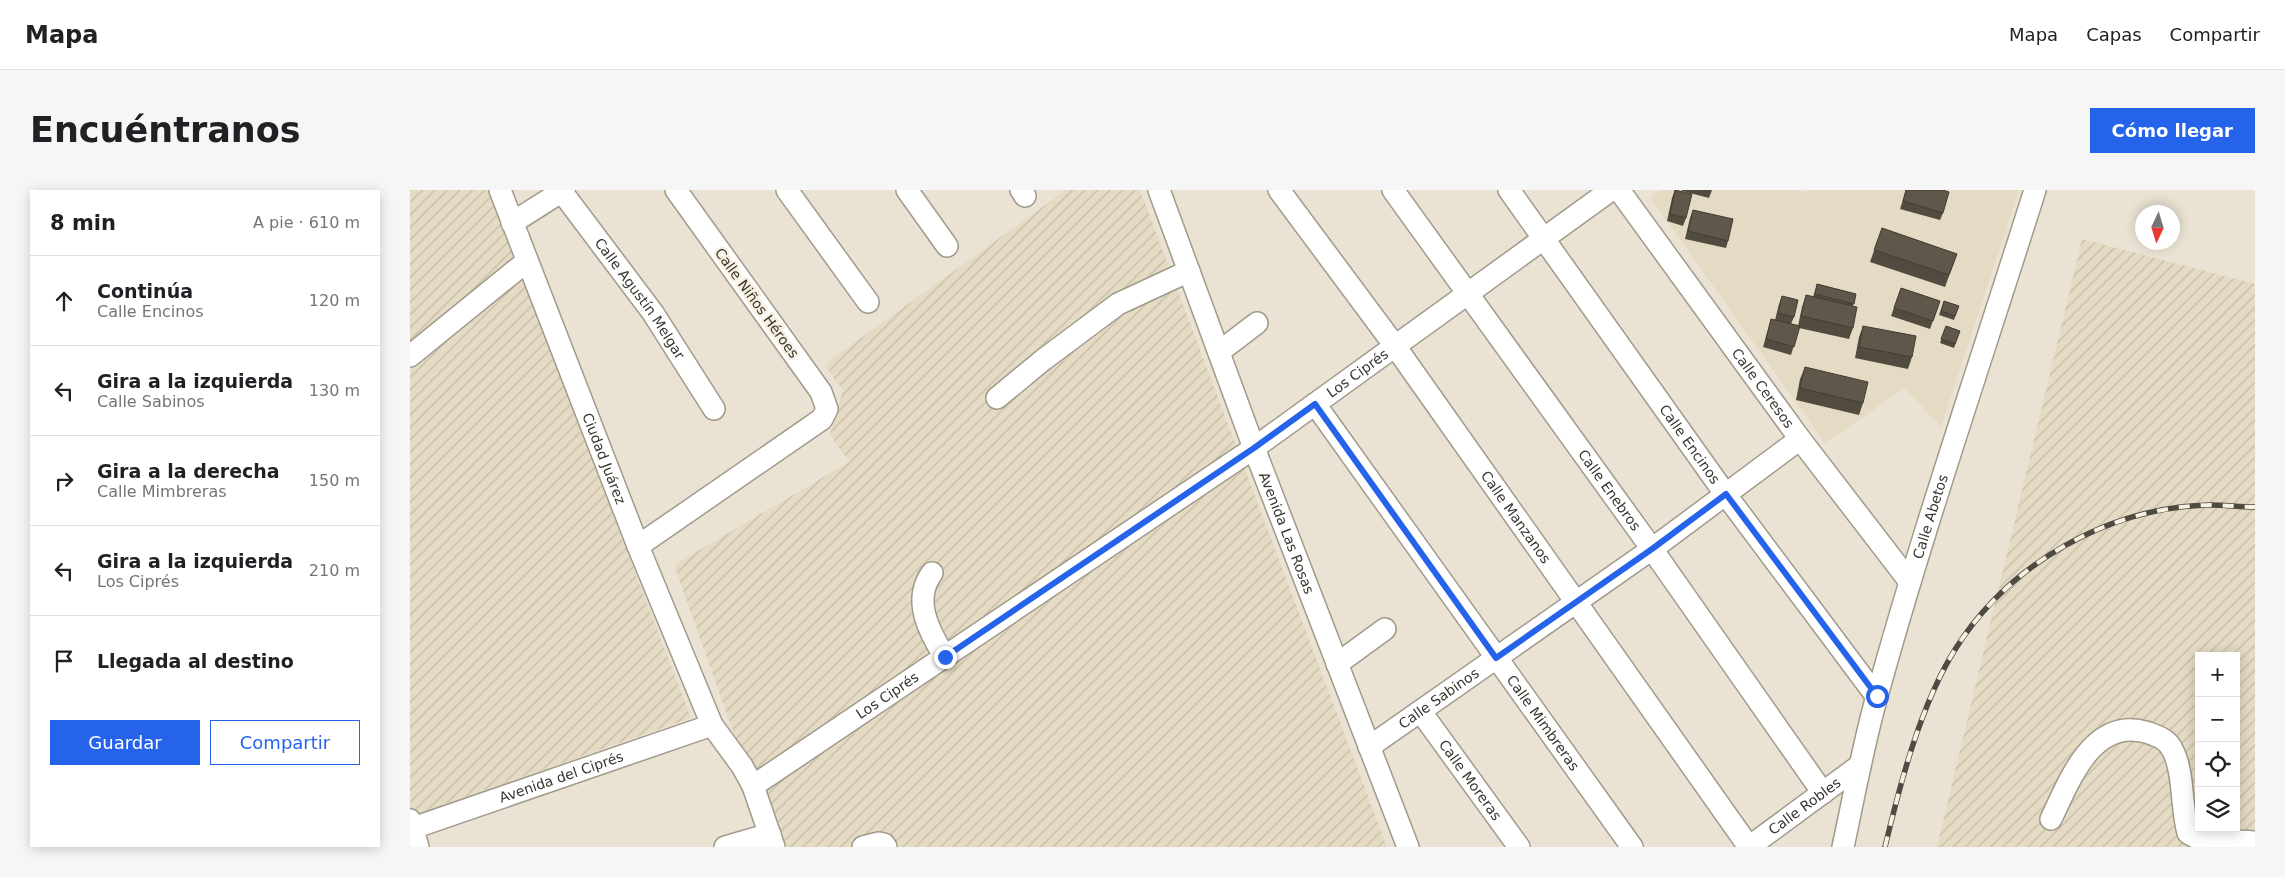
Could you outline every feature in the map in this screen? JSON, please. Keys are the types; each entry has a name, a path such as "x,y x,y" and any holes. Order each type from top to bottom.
{"street":[{"name":"Ciudad Juárez","path":"500,190 638,546 712,725 742,766 752,786 772,840"},
{"name":"Calle Niños Héroes","path":"638,546 822,419 827,409 822,392 676,190"},
{"path":"787,190 868,302"},
{"path":"907,190 947,246"},
{"name":"Avenida Las Rosas","path":"1159,190 1254,448 1408,847"},
{"name":"Calle Manzanos","path":"1279,190 1395,346 1749,847"},
{"name":"Calle Enebros","path":"1393,190 1652,549 1823,793"},
{"name":"Calle Encinos","path":"1509,190 1726,494 1877,696"},
{"name":"Los Ciprés","path":"752,786 1254,448 1611,190"},
{"name":"Calle Ceresos","path":"1619,190 1800,439 1910,582"},
{"name":"Calle Abetos","path":"1843,847 1859,766 1910,582 2035,190"},
{"path":"512,223 563,191"},
{"name":"Calle Agustín Melgar","path":"563,191 653,313 714,409"},
{"path":"410,356 527,261"},
{"path":"997,398 1118,304 1189,271"},
{"path":"1219,352 1257,323"},
{"name":"Calle Mimbreras","path":"1315,404 1632,847"},
{"name":"Calle Sabinos","path":"1369,747 1652,549 1800,439"},
{"path":"932,573 924,584 922,593 925,617 935,641 945,657"},
{"path":"1337,664 1385,629"},
{"name":"Calle Moreras","path":"1421,712 1519,847"},
{"name":"Avenida del Ciprés","path":"413,831 712,725"},
{"path":"2051,819 2076,768 2099,742 2110,733 2122,730 2140,731 2168,742 2174,751 2188,833 2195,840 2205,843 2253,840"},
{"name":"Calle Robles","path":"1749,847 1859,766"},
{"path":"725,847 772,840"},
{"path":"863,847 879,842 886,847"}],"shaded area":[{"path":"410,190 488,190 691,718 410,816"},
{"path":"1066,190 1140,190 1387,847 774,847 674,565 849,462 830,435 843,390 824,365"},
{"path":"1660,190 1801,190 1803,194 1809,190 2019,190 1941,427 1905,388 1825,443 1650,197"},
{"path":"2082,239 2255,284 2255,847 1937,847"}],"building":[{"path":"1675,190 1692,194 1686,218 1670,214"},
{"path":"1906,190 1943,190 1949,192 1943,213 1903,201"},
{"path":"1693,210 1733,219 1728,241 1688,231"},
{"path":"1882,228 1957,254 1949,275 1874,250"},
{"path":"1817,284 1856,294 1854,304 1815,294"},
{"path":"1901,288 1940,301 1933,321 1894,308"},
{"path":"1806,295 1857,307 1853,328 1801,316"},
{"path":"1782,296 1798,300 1794,317 1778,313"},
{"path":"1944,301 1959,306 1955,316 1941,311"},
{"path":"1771,319 1800,326 1794,347 1766,339"},
{"path":"1863,326 1916,336 1912,357 1859,347"},
{"path":"1946,326 1960,331 1955,344 1941,339"},
{"path":"1805,367 1868,382 1863,403 1800,388"}],"railway":[{"path":"1885,847 1913,744 1932,693 1956,648 1978,618 2004,590 2033,566 2065,545 2099,529 2135,516 2172,508 2210,505 2255,507"}],"route":[{"path":"945,657 1254,448 1315,404 1496,658 1652,549 1726,494 1877,696"}]}
